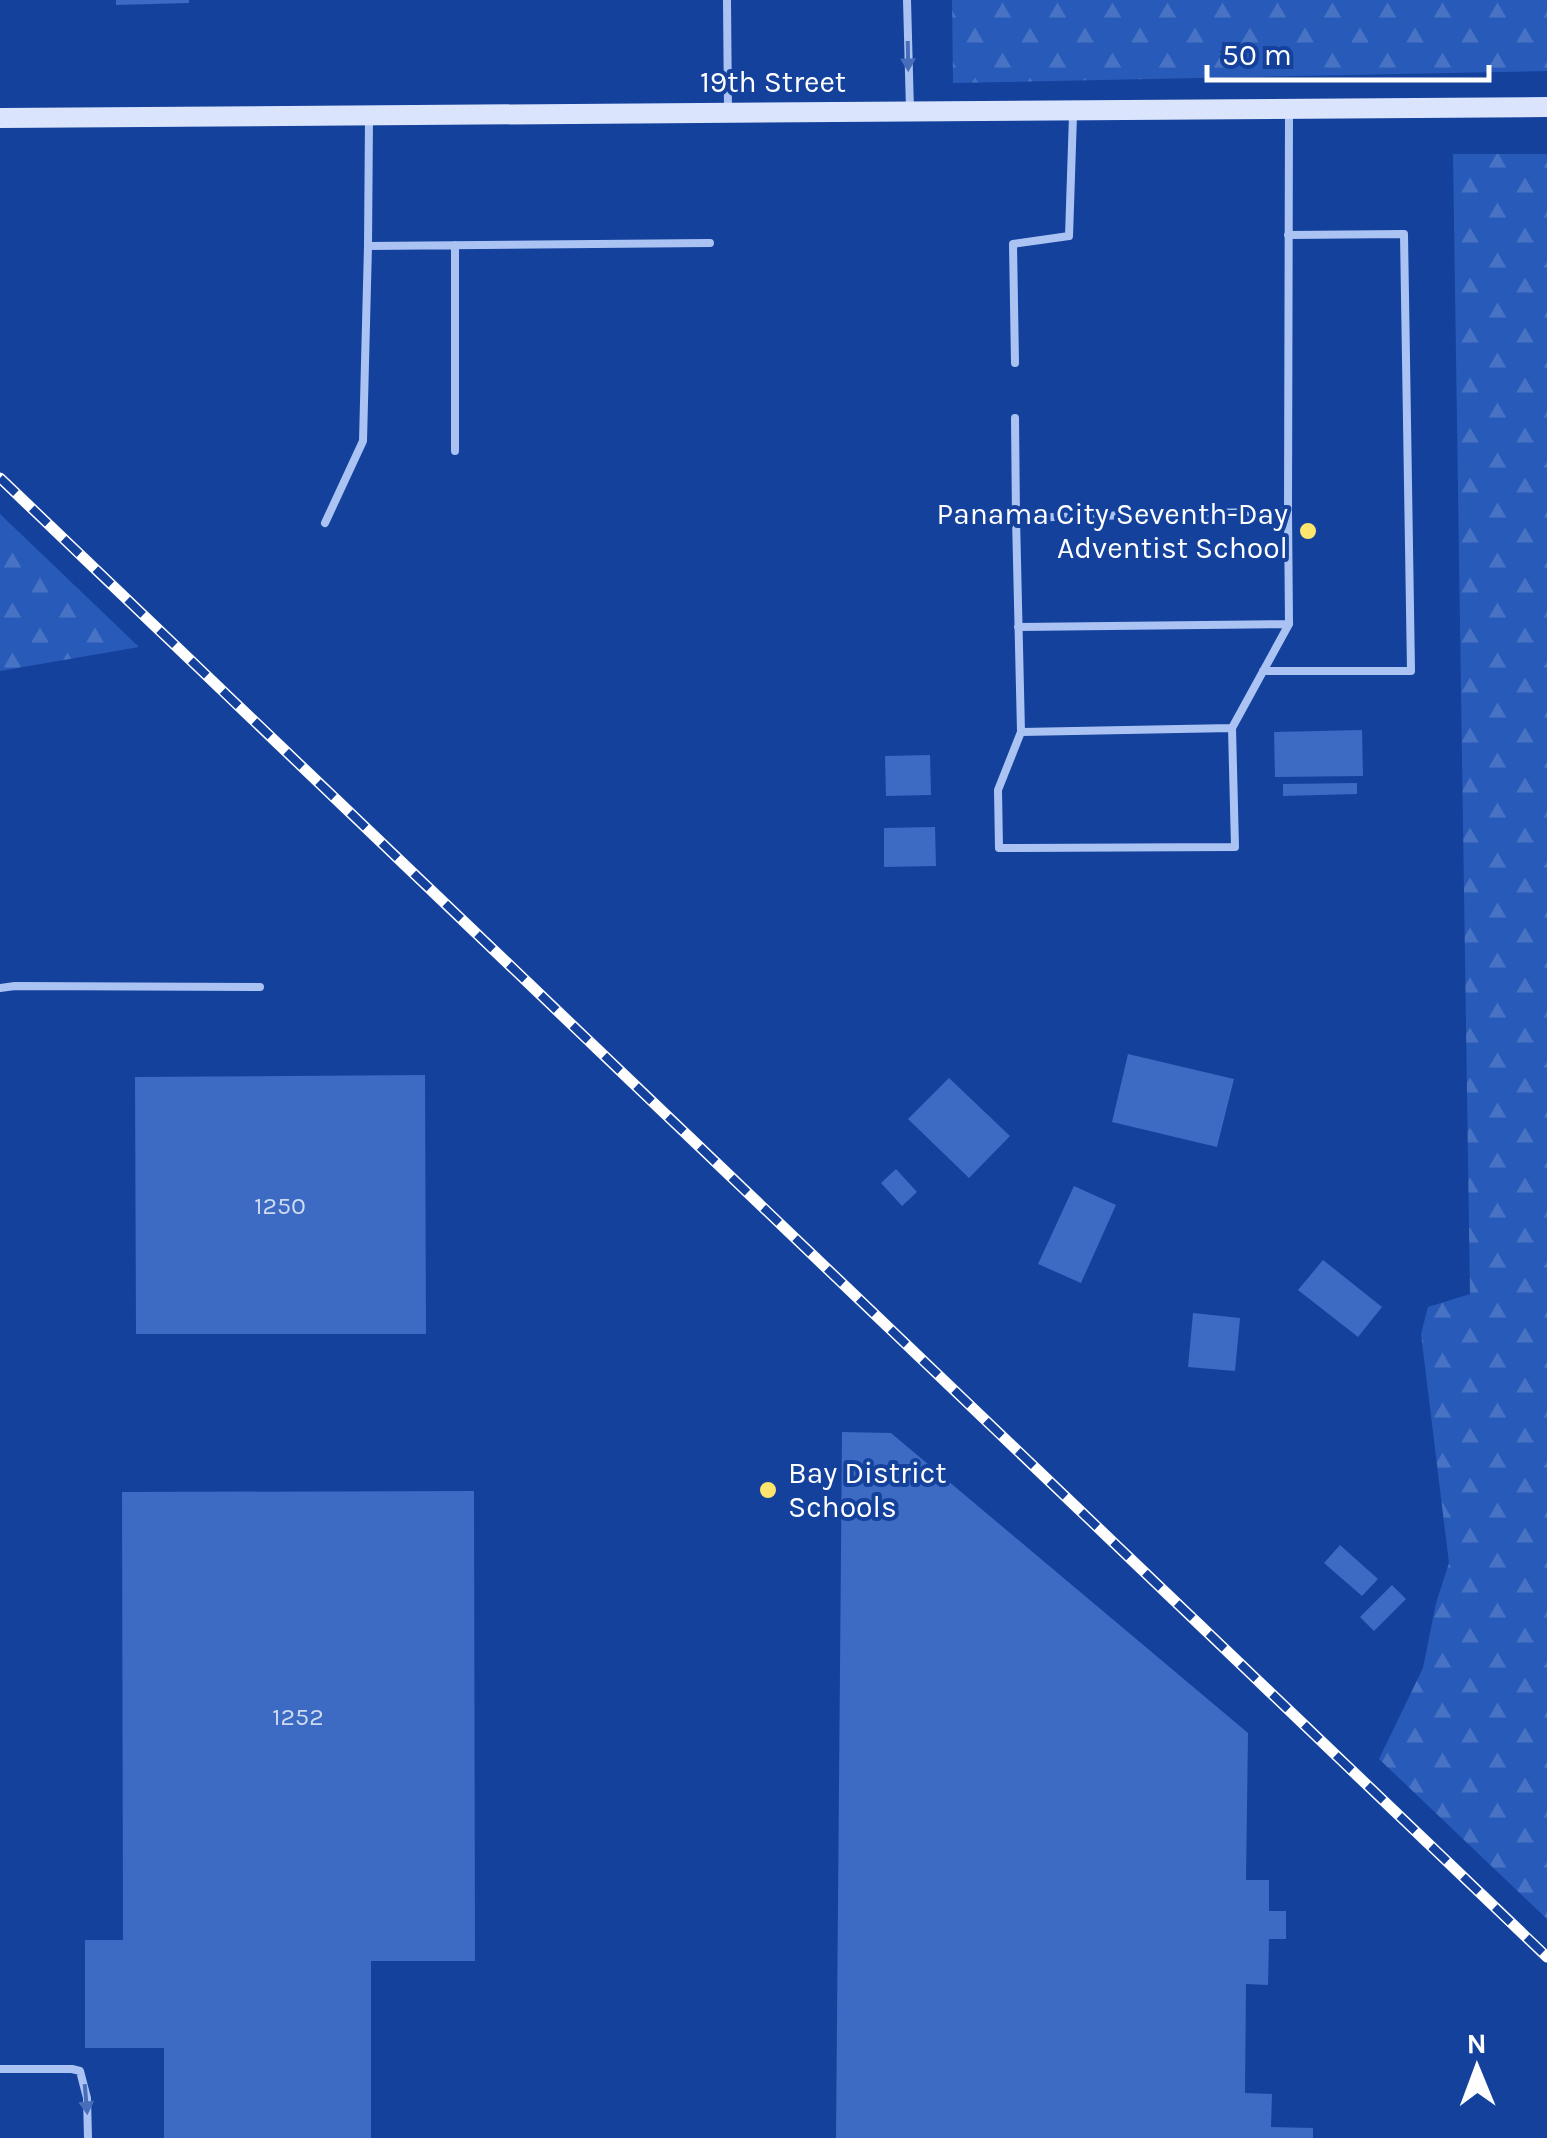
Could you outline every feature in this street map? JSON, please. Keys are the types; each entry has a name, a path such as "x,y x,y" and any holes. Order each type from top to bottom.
{"main road":[{"name":"19th Street","path":"0,118 1547,107"}],"lane":[{"path":"727,0 728,112"},
{"path":"907,0 910,111"},
{"path":"1015,418 1021,732 998,790 998,848 1235,846 1232,728 1289,624 1289,109"},
{"path":"1014,362 1013,244 1069,236 1073,110"},
{"path":"325,523 363,441 370,115"},
{"path":"1263,671 1411,671 1404,234 1288,234"},
{"path":"368,246 710,243"},
{"path":"455,450 456,245"},
{"path":"1016,518 1288,511"},
{"path":"1018,627 1289,624"},
{"path":"1021,732 1232,728"},
{"path":"0,988 260,988"},
{"path":"0,2069 80,2071 87,2098 88,2138"}],"green space":[{"path":"952,0 1547,0 1547,71 953,83"},
{"path":"1453,154 1547,154 1547,1919 1379,1759 1423,1668 1436,1603 1449,1563 1421,1334 1428,1307 1470,1294"},
{"path":"0,514 139,647 0,671"}],"building":[{"path":"116,0 189,0 189,3 116,5"},
{"path":"1362,730 1363,776 1275,777 1274,732"},
{"path":"930,755 931,795 886,796 885,756"},
{"path":"1357,783 1357,794 1283,796 1283,784"},
{"path":"935,827 936,866 884,867 884,828"},
{"path":"1128,1054 1234,1079 1217,1147 1112,1122"},
{"path":"425,1075 426,1334 136,1334 135,1077"},
{"path":"949,1078 1010,1136 969,1178 908,1119"},
{"path":"896,1169 917,1192 902,1206 881,1183"},
{"path":"1074,1186 1116,1205 1081,1283 1038,1264"},
{"path":"1323,1260 1382,1307 1358,1337 1298,1290"},
{"path":"1193,1313 1240,1318 1235,1371 1188,1367"},
{"path":"842,1432 891,1433 1248,1733 1246,1880 1269,1880 1269,1911 1286,1911 1286,1939 1269,1939 1268,1985 1246,1984 1245,2093 1272,2094 1271,2127 1313,2128 1313,2138 836,2138"},
{"path":"474,1491 475,1961 371,1961 371,2138 164,2138 164,2048 85,2048 85,1940 123,1940 122,1492"},
{"path":"1340,1545 1378,1579 1362,1596 1324,1563"},
{"path":"1392,1585 1406,1599 1374,1631 1360,1617"}],"railway":[{"path":"0,478 1547,1957"}],"place":[{"name":"Panama City Seventh-Day Adventist School","path":"1308,531"},
{"name":"Bay District Schools","path":"768,1490"}]}
